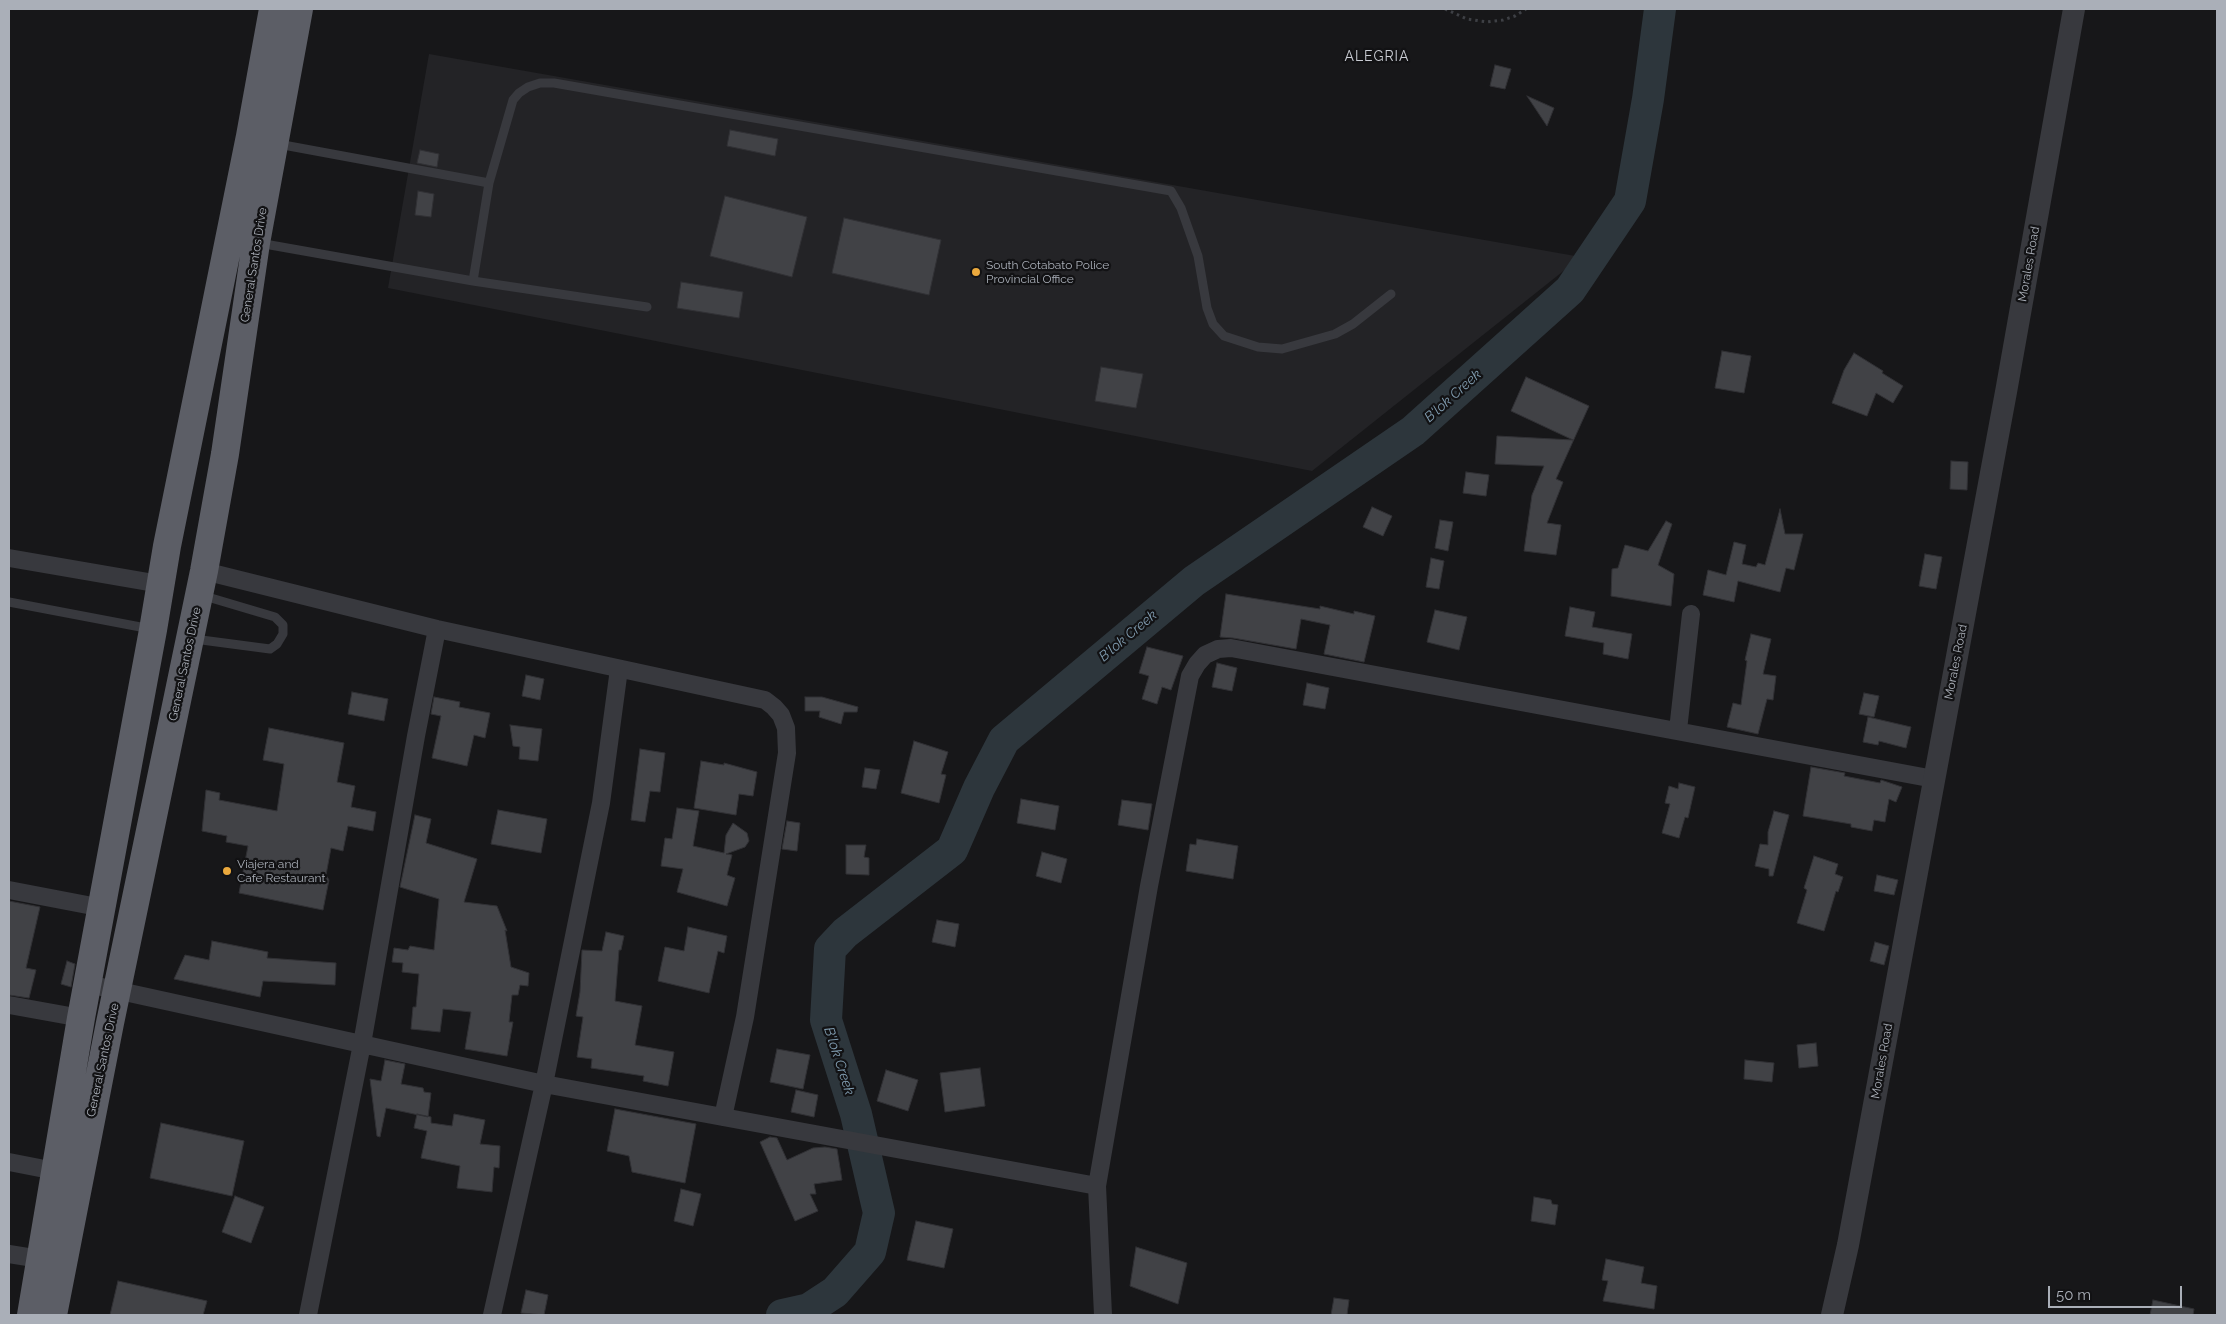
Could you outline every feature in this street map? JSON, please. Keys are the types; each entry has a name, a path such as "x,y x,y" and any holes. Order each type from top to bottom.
{"highway":[{"path":"30,1315 81,1018 154,630 160,584 273,9"},
{"name":"General Santos Drive","path":"53,1315 80,1171 202,583 225,454 256,243 299,9"}],"street":[{"name":"Morales Road","path":"1832,1315 1849,1236 2003,411 2074,9"},
{"path":"9,558 160,584"},
{"path":"202,583 437,630 765,700 781,714 786,728 787,753 747,1007 723,1117"},
{"path":"1678,730 1691,614"},
{"path":"308,1315 362,1044 414,746 437,630"},
{"path":"1103,1315 1097,1186 1149,886 1190,676 1205,655 1218,649 1231,648 1934,779"},
{"path":"492,1315 544,1084 600,803 619,669"},
{"path":"9,890 103,908"},
{"path":"88,984 544,1084 1097,1186"},
{"path":"9,1004 81,1018"},
{"path":"9,1162 55,1171"},
{"path":"9,1254 40,1259"}],"lane":[{"path":"473,281 489,183 513,100 519,92 528,87 540,83 554,83 1171,191 1181,208 1198,256 1207,308 1213,324 1224,336 1258,347 1282,349 1335,334 1353,324 1391,294"},
{"path":"275,143 489,183"},
{"path":"256,243 473,281 647,308"},
{"path":"191,638 270,649 278,644 283,634 283,625 275,617 202,583"},
{"path":"9,602 154,630"}],"path":[{"path":"1445,9 1467,19 1487,22 1503,20 1526,9"}],"shaded area":[{"name":"South Cotabato Police Provincial Office","path":"429,54 1581,257 1312,471 388,288"}],"building":[{"path":"1495,65 1511,69 1505,89 1490,86"},
{"path":"1527,96 1554,108 1547,126"},
{"path":"730,130 778,139 775,156 727,146"},
{"path":"420,150 439,154 437,167 417,163"},
{"path":"418,191 434,194 431,217 415,215"},
{"path":"725,196 807,217 792,277 710,256"},
{"path":"844,218 941,240 929,295 832,273"},
{"path":"681,282 743,292 739,318 677,308"},
{"path":"1722,351 1751,356 1744,393 1715,388"},
{"path":"1854,353 1903,386 1893,403 1876,393 1867,416 1832,403 1844,370"},
{"path":"1101,367 1143,374 1136,408 1095,401"},
{"path":"1526,377 1589,406 1556,479 1563,482 1547,523 1561,525 1556,555 1524,551 1532,495 1544,466 1495,464 1497,436 1573,440 1511,411"},
{"path":"1951,461 1968,462 1967,490 1950,489"},
{"path":"1466,472 1489,475 1486,496 1463,493"},
{"path":"1372,507 1392,516 1383,536 1363,527"},
{"path":"1780,509 1785,534 1803,534 1794,570 1786,568 1780,592 1738,581 1734,602 1703,595 1708,570 1726,575 1734,542 1746,545 1742,564 1756,567 1758,563 1765,565"},
{"path":"1440,520 1453,522 1448,551 1435,548"},
{"path":"1666,521 1672,524 1658,565 1674,574 1671,606 1611,596 1612,569 1618,568 1625,545 1648,551"},
{"path":"1925,554 1942,557 1936,589 1919,586"},
{"path":"1431,558 1444,561 1439,589 1426,587"},
{"path":"1226,594 1320,609 1320,606 1354,614 1354,611 1375,616 1364,662 1324,654 1330,625 1301,619 1296,649 1220,637"},
{"path":"1570,607 1595,612 1592,627 1632,634 1628,659 1603,654 1604,643 1565,636"},
{"path":"1435,610 1467,617 1459,650 1427,642"},
{"path":"1751,634 1771,639 1763,674 1776,676 1773,700 1767,699 1758,734 1727,727 1733,703 1741,705 1747,661 1745,660"},
{"path":"1147,647 1183,656 1171,690 1162,687 1157,704 1142,699 1149,676 1139,673"},
{"path":"1217,663 1237,668 1232,691 1212,687"},
{"path":"526,675 544,679 540,700 522,696"},
{"path":"1307,683 1329,688 1325,709 1303,705"},
{"path":"352,692 388,699 384,721 348,714"},
{"path":"1864,693 1879,696 1874,717 1859,714"},
{"path":"434,697 460,702 459,707 490,713 485,738 474,735 467,766 432,758 441,716 431,714"},
{"path":"805,697 822,697 858,707 857,712 844,712 841,724 819,717 820,711 805,711"},
{"path":"1868,717 1911,727 1906,748 1879,741 1878,745 1863,742"},
{"path":"510,725 542,729 538,761 519,759 520,747 513,746"},
{"path":"269,728 344,743 337,782 355,786 351,807 376,812 373,831 348,826 343,851 331,848 326,875 329,880 323,910 239,893 248,846 226,842 227,836 202,831 206,790 220,793 219,800 277,811 284,764 263,760"},
{"path":"914,741 948,752 941,774 946,775 939,803 901,793"},
{"path":"640,749 665,753 660,792 650,791 645,822 631,820"},
{"path":"701,761 724,765 724,763 757,772 753,796 739,794 736,815 694,808"},
{"path":"1811,767 1845,773 1844,776 1880,783 1881,780 1902,787 1896,802 1889,799 1885,822 1874,820 1872,831 1851,827 1851,824 1803,816"},
{"path":"865,768 880,770 876,789 862,787"},
{"path":"1679,783 1695,787 1688,818 1685,817 1679,838 1662,833 1670,804 1665,803 1669,786 1678,789"},
{"path":"1021,799 1059,806 1055,830 1017,823"},
{"path":"1122,800 1152,804 1148,830 1118,825"},
{"path":"677,808 699,811 693,846 724,853 726,835 733,823 747,833 749,841 745,847 726,854 732,855 727,875 735,878 727,906 677,892 683,869 661,866 665,838 672,839"},
{"path":"498,810 547,819 541,853 491,844"},
{"path":"1774,811 1789,815 1773,876 1769,876 1769,869 1755,866 1760,844 1768,845 1768,832"},
{"path":"415,815 431,819 426,843 477,859 464,902 497,906 507,931 505,930 511,967 529,973 528,986 520,985 518,995 512,995 509,1022 513,1022 507,1056 465,1049 471,1012 443,1009 440,1032 411,1029 413,1007 416,1007 419,974 402,972 403,963 392,962 394,948 408,950 410,946 434,950 439,899 400,887"},
{"path":"787,821 800,823 797,851 782,849"},
{"path":"1197,839 1238,846 1233,879 1186,871 1190,844 1196,845"},
{"path":"846,845 866,845 864,857 869,858 869,875 846,874"},
{"path":"1042,852 1067,859 1061,883 1036,876"},
{"path":"1814,856 1838,864 1835,874 1843,877 1838,892 1836,891 1824,931 1797,923 1807,890 1804,888"},
{"path":"1877,875 1898,880 1894,895 1874,891"},
{"path":"9,901 40,907 26,968 36,970 29,998 9,995"},
{"path":"937,920 959,924 955,947 932,942"},
{"path":"688,927 727,936 724,953 718,951 709,993 658,981 665,947 684,951"},
{"path":"606,932 624,936 621,950 619,950 615,1001 642,1006 635,1045 674,1052 668,1086 643,1081 644,1076 591,1068 592,1059 577,1057 583,1017 576,1016 580,992 582,950 602,951"},
{"path":"212,941 268,952 267,958 336,963 335,985 263,981 260,997 174,979 185,955 209,960"},
{"path":"1875,942 1889,946 1884,965 1870,961"},
{"path":"67,961 75,964 71,987 61,984"},
{"path":"1816,1043 1818,1066 1799,1068 1797,1045"},
{"path":"777,1049 810,1055 803,1089 770,1082"},
{"path":"385,1060 405,1064 401,1084 423,1088 424,1092 431,1093 428,1117 386,1108 380,1137 377,1136 370,1079 381,1081"},
{"path":"1745,1060 1774,1063 1772,1082 1744,1079"},
{"path":"980,1068 985,1106 945,1112 940,1073"},
{"path":"886,1070 918,1080 908,1111 877,1101"},
{"path":"796,1090 818,1095 814,1117 791,1112"},
{"path":"615,1109 696,1124 685,1183 632,1172 629,1156 607,1151"},
{"path":"417,1114 431,1117 431,1123 452,1126 454,1114 485,1120 480,1144 500,1146 499,1168 494,1167 492,1192 457,1188 460,1166 421,1158 427,1131 414,1128"},
{"path":"161,1123 244,1141 232,1196 150,1178"},
{"path":"770,1137 777,1138 787,1160 813,1148 837,1149 842,1180 814,1184 816,1194 810,1194 818,1211 795,1221 760,1142"},
{"path":"681,1189 701,1194 693,1226 674,1221"},
{"path":"235,1196 264,1207 251,1243 222,1232"},
{"path":"1534,1197 1551,1200 1552,1204 1558,1205 1555,1225 1531,1221"},
{"path":"916,1221 953,1229 944,1268 907,1260"},
{"path":"1136,1247 1187,1263 1178,1304 1130,1286"},
{"path":"1606,1259 1644,1267 1641,1283 1657,1286 1654,1309 1603,1301 1608,1281 1602,1280"},
{"path":"118,1281 207,1301 203,1315 110,1315"},
{"path":"526,1290 548,1295 544,1315 521,1313"},
{"path":"1334,1298 1349,1300 1347,1315 1331,1315"},
{"path":"2153,1300 2194,1309 2193,1315 2150,1315"}],"waterway":[{"name":"B'lok Creek","path":"782,1315 809,1309 835,1292 870,1252 879,1213 856,1114 826,1020 830,949 845,933 952,850 979,788 1004,740 1194,581 1413,431 1570,290 1630,201 1648,99 1660,9"}],"place":[{"name":"South Cotabato Police Provincial Office","path":"976,272"},
{"name":"Viajera and Cafe Restaurant","path":"227,871"}],"district":[{"name":"ALEGRIA","path":"1377,57"}]}
